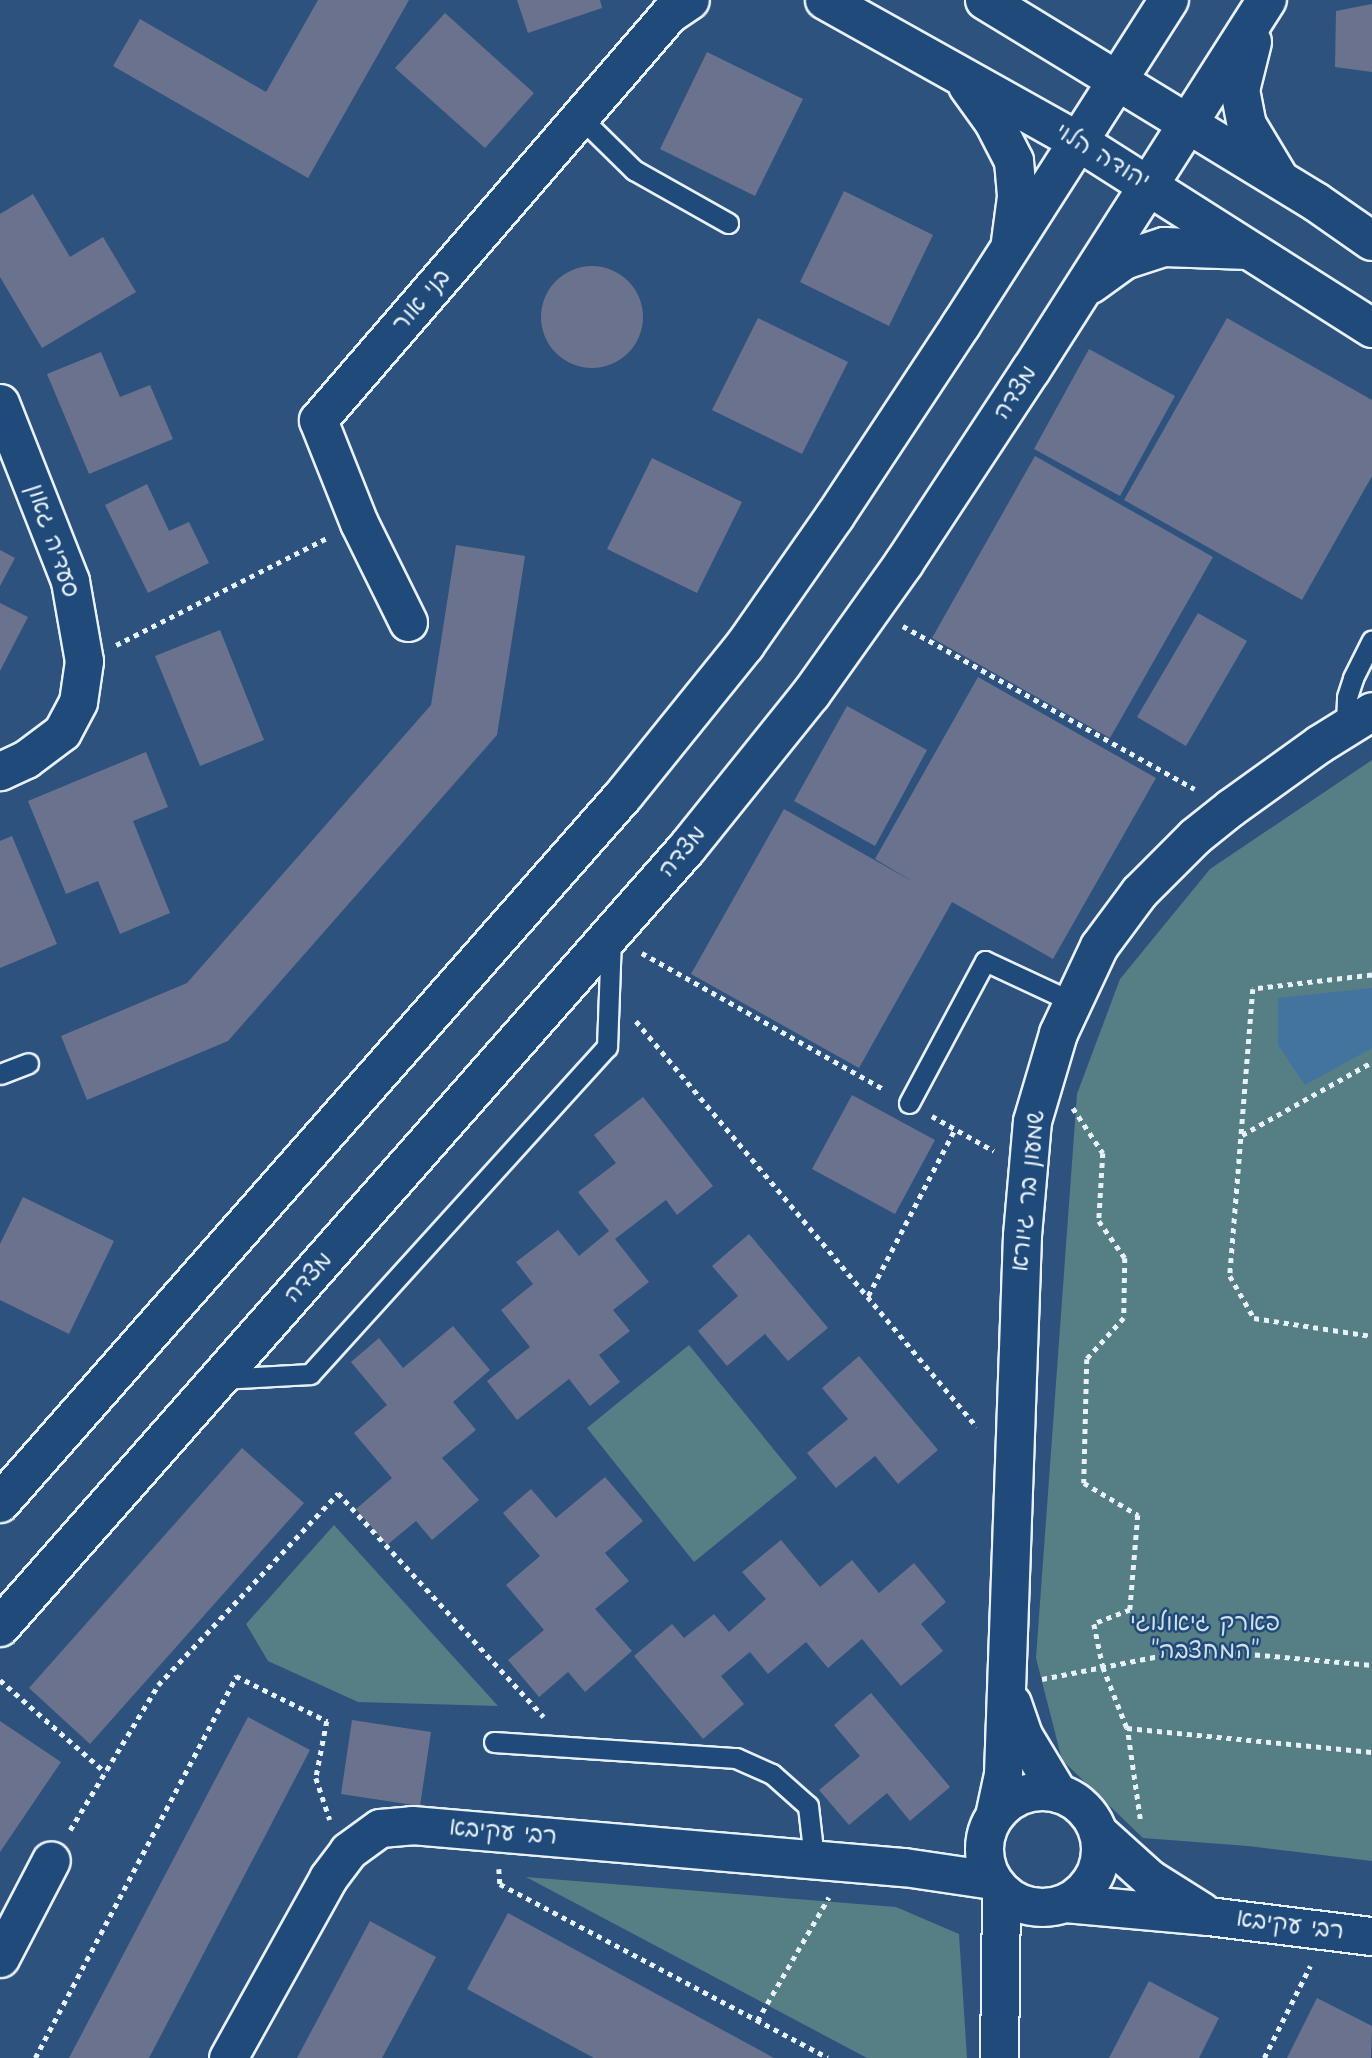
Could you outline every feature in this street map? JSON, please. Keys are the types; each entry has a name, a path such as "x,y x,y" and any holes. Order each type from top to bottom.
{"main road":[{"name":"יהודה הלוי","path":"825,0 1079,142 1372,328"},
{"path":"985,0 1118,79 1372,241"},
{"path":"0,1503 642,773 745,645 835,516 1010,250 1169,0"},
{"path":"1263,5 1240,90 1247,125 1280,180"},
{"name":"מצדה","path":"0,1627 611,936 687,848 811,694 871,609 1083,289 1263,5"},
{"path":"960,75 994,122 1014,161 1017,197 1010,250"},
{"path":"1083,289 1124,260 1164,247 1253,250"}],"street":[{"name":"בני אור","path":"408,622 359,523 318,420 677,5"},
{"name":"סעדיה גאון","path":"0,403 71,581 84,661 78,702 62,732 26,759 0,771"},
{"name":"שמעון בר גיורא","path":"990,1826 1003,1774 1022,1235 1032,1121 1058,1033 1099,946 1139,892 1195,836 1230,808 1359,719"},
{"name":"שמעון בר גיורא","path":"1006,1686 1023,1735 1058,1793"},
{"path":"1040,1791 1058,1793 1076,1801 1090,1815 1098,1832 1098,1866 1080,1895 1057,1905 1032,1907 1015,1901 997,1885 986,1866 990,1826 1007,1803 1022,1795 1040,1791"},
{"name":"רבי עקיבא","path":"228,2058 307,1912 348,1851 380,1828 412,1825 904,1867 997,1885"},
{"name":"רבי עקיבא","path":"904,1867 957,1852 990,1826"},
{"name":"רבי עקיבא","path":"1098,1832 1149,1878 1208,1916"},
{"path":"0,1958 51,1860"},
{"path":"997,1885 999,2058"},
{"path":"1000,1983 1057,1905"},
{"name":"רבי עקיבא","path":"1057,1905 1208,1916 1372,1937"}],"lane":[{"path":"580,117 634,170 728,223"},
{"path":"1359,719 1348,697 1353,678 1372,640"},
{"path":"220,1379 310,1374 607,1047 611,936"},
{"path":"909,1103 985,961 1073,1002"},
{"path":"0,1074 28,1063"},
{"path":"494,1742 736,1758 772,1774 808,1806 831,1861"}],"path":[{"path":"84,661 359,523"},
{"path":"871,609 1230,808"},
{"path":"611,936 1028,1170"},
{"path":"1372,975 1253,989 1230,1276 1254,1318 1372,1336"},
{"path":"609,989 1014,1470"},
{"path":"1241,1136 1372,1062"},
{"path":"1047,1070 1103,1153 1099,1221 1125,1258 1124,1318 1087,1359 1084,1483 1139,1514 1130,1610 1094,1624 1102,1667 1127,1727 1149,1878"},
{"path":"867,1296 954,1129"},
{"path":"51,1860 158,1685 338,1493 572,1748"},
{"path":"1006,1686 1195,1649 1372,1665"},
{"path":"35,2058 236,1676 327,1721 316,1778 331,1824 348,1851"},
{"path":"0,1680 106,1772"},
{"path":"1127,1727 1372,1752"},
{"path":"498,1833 500,1884 828,2058"},
{"path":"757,2021 831,1861"},
{"path":"1264,2058 1329,1931"}],"green space":[{"name":"פארק גיאולוגי \"המחצבה\"","path":"1372,760 1372,1861 1248,1846 1143,1838 1062,1760 1036,1658 1077,1094 1120,979 1210,869"},
{"path":"689,1345 797,1478 694,1562 587,1428"},
{"path":"334,1525 498,1706 358,1702 268,1661 246,1624"},
{"path":"526,1877 896,1907 959,1934 967,2058 867,2058"}],"water":[{"path":"1372,988 1372,1048 1305,1085 1278,1045 1278,998"}],"building":[{"path":"318,0 409,0 308,178 113,66 140,19 266,92"},
{"path":"517,0 600,0 602,8 528,33"},
{"path":"1372,4 1372,72 1335,67 1336,11"},
{"path":"445,13 534,93 485,148 395,68"},
{"path":"707,52 803,99 755,196 660,149"},
{"path":"844,191 933,235 889,326 800,282"},
{"path":"33,194 70,257 103,237 136,292 42,348 0,277 0,214"},
{"path":"592,266 611,270 628,281 639,298 643,317 639,336 628,353 611,364 592,368 573,364 556,353 545,336 541,317 545,298 556,281 573,270"},
{"path":"758,318 848,362 802,454 712,410"},
{"path":"1227,318 1372,400 1372,476 1302,600 1124,500"},
{"path":"1089,349 1175,396 1120,496 1034,449"},
{"path":"101,352 120,397 150,385 173,439 89,474 47,374"},
{"path":"1035,456 1213,557 1110,738 932,638"},
{"path":"652,458 742,502 697,593 607,549"},
{"path":"147,484 169,531 189,522 209,563 148,593 105,505"},
{"path":"456,545 525,556 497,735 228,1041 87,1100 61,1036 187,983 431,705"},
{"path":"0,550 15,558 0,586"},
{"path":"0,603 28,617 0,671"},
{"path":"1198,613 1247,641 1186,746 1137,717"},
{"path":"220,630 264,740 200,766 155,656"},
{"path":"978,677 1156,778 1053,959 952,902 859,1068 691,974 784,809 917,884 875,859"},
{"path":"847,706 927,750 875,846 794,801"},
{"path":"146,752 168,807 133,821 170,913 120,934 98,881 66,894 28,801"},
{"path":"12,836 57,944 0,968 0,841"},
{"path":"852,1095 935,1140 895,1214 812,1169"},
{"path":"643,1097 713,1186 677,1215 666,1200 615,1239 649,1282 613,1310 630,1331 599,1355 620,1382 590,1406 569,1379 517,1420 487,1381 530,1347 501,1310 533,1284 516,1262 558,1230 579,1256 609,1231 578,1192 616,1163 594,1135"},
{"path":"23,1197 114,1241 69,1334 0,1300 0,1244"},
{"path":"749,1234 828,1328 788,1361 765,1334 727,1366 698,1331 738,1296 712,1266"},
{"path":"453,1326 490,1370 453,1402 476,1430 442,1458 479,1500 432,1540 416,1521 387,1545 356,1509 392,1478 354,1433 387,1405 351,1362 379,1338 403,1368"},
{"path":"859,1356 938,1450 898,1484 875,1456 836,1488 807,1453 848,1419 822,1388"},
{"path":"242,1448 304,1503 90,1744 29,1688"},
{"path":"605,1477 643,1521 605,1553 629,1581 595,1609 632,1651 585,1692 568,1672 539,1697 508,1660 544,1630 506,1585 540,1556 503,1513 531,1489 556,1518"},
{"path":"781,1540 820,1587 852,1560 879,1593 914,1563 946,1602 921,1624 943,1651 901,1686 862,1639 828,1668 806,1642 768,1674 750,1652 721,1676 744,1704 703,1739 634,1656 672,1624 684,1638 714,1614 729,1632 766,1599 742,1572"},
{"path":"871,1693 950,1787 910,1821 887,1793 849,1825 819,1790 860,1756 834,1725"},
{"path":"248,1717 310,1750 149,2058 69,2058"},
{"path":"352,1720 431,1732 420,1806 341,1794"},
{"path":"0,1721 61,1762 0,1852"},
{"path":"508,1913 774,2058 594,2058 467,1989"},
{"path":"370,1921 436,1957 382,2058 297,2058"},
{"path":"1149,1981 1219,2018 1199,2058 1109,2058"},
{"path":"1317,1998 1372,2026 1371,2058 1287,2058"}]}
